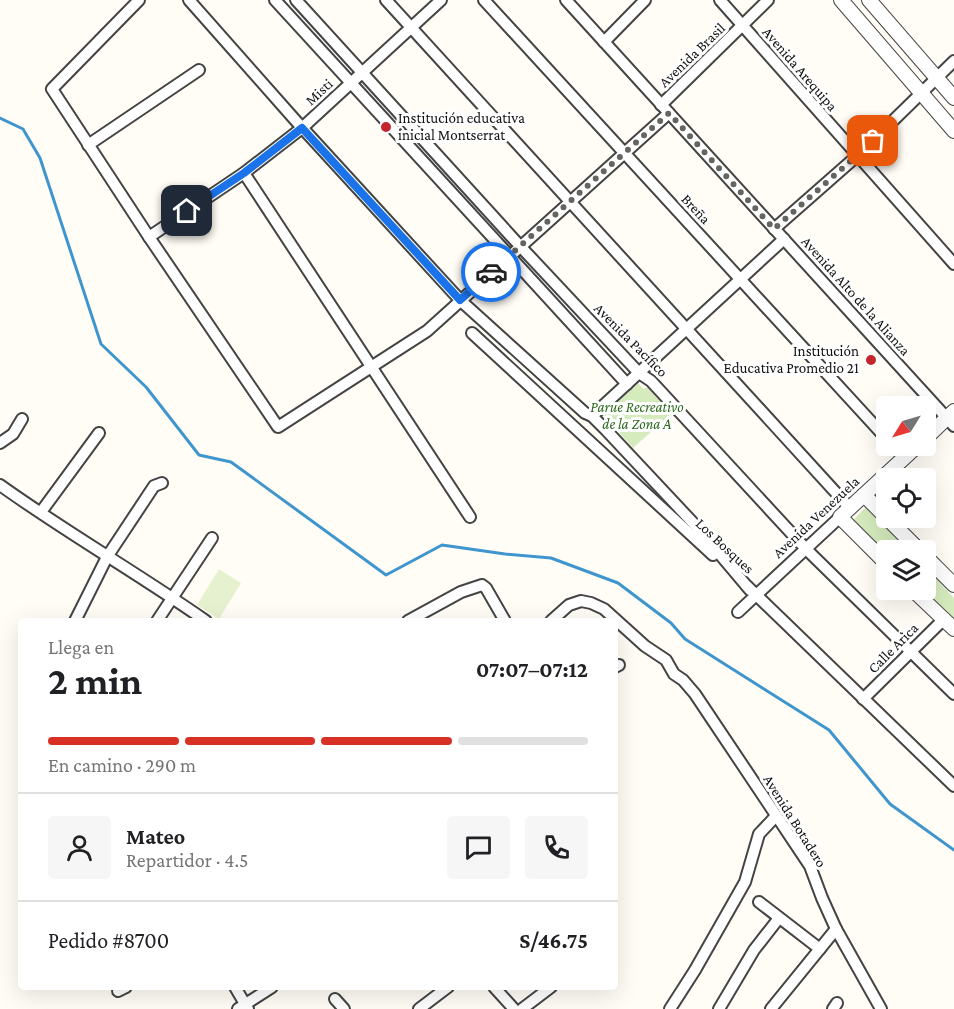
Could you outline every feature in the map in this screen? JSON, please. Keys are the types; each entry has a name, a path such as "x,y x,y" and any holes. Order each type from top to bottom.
{"street":[{"path":"139,0 52,89 148,237"},
{"path":"189,0 302,128 460,300 585,413 592,416 696,526 753,592"},
{"name":"Avenida Pacífico","path":"275,0 627,384"},
{"name":"Avenida Pacífico","path":"296,0 639,373 651,381 806,549 954,694"},
{"path":"386,0 687,328 876,551"},
{"name":"Misti","path":"148,237 244,173 302,128 441,0"},
{"name":"Breña","path":"484,0 876,427"},
{"name":"Avenida Alto de la Alianza","path":"566,0 774,229 952,418"},
{"path":"604,42 645,0"},
{"name":"Avenida Arequipa","path":"720,0 954,264"},
{"name":"Avenida Brasil","path":"148,237 278,427 427,331 624,153 768,0"},
{"path":"841,0 954,131"},
{"path":"869,0 954,98"},
{"path":"774,229 857,156 954,61"},
{"path":"88,145 199,70"},
{"path":"244,173 470,517"},
{"path":"592,416 784,239"},
{"name":"Los Bosques","path":"472,333 753,592 954,786"},
{"path":"936,430 952,418"},
{"path":"0,443 13,434 22,419"},
{"path":"41,513 99,434"},
{"name":"Avenida Venezuela","path":"738,612 753,592 806,549 904,457"},
{"path":"76,618 107,557 154,486 162,483"},
{"path":"0,485 202,618"},
{"path":"864,495 909,540"},
{"path":"159,618 212,538"},
{"path":"936,567 954,585"},
{"path":"413,618 461,592 483,585 503,618"},
{"path":"924,600 949,624"},
{"name":"Avenida Botadero","path":"554,618 569,605 581,601 604,609 614,618"},
{"name":"Avenida Botadero","path":"618,622 645,646 666,660 674,674 683,680 695,694 810,866 836,929 881,1009"},
{"name":"Calle Arica","path":"863,699 911,652 949,624"},
{"path":"670,1009 745,882 759,834 776,816"},
{"path":"759,902 820,949"},
{"path":"719,1009 748,959 779,918"},
{"path":"771,1009 836,929"},
{"path":"236,990 243,1008 268,990"},
{"path":"419,1009 444,990"},
{"path":"497,990 514,1009"},
{"path":"522,1009 547,990"},
{"path":"335,999 344,1009"}],"green space":[{"name":"Parue Recreativo de la Zona A","path":"638,383 644,389 647,387 671,414 633,448 603,414"},
{"path":"867,506 876,515 876,528 888,528 899,540 876,540 876,545 852,521"},
{"path":"219,569 241,583 220,618 197,605"},
{"path":"936,579 954,598 954,621 932,600 936,600"}],"waterway":[{"path":"0,118 23,129 40,158 101,344 146,387 199,455 231,462 386,575 442,545 551,558 618,583 671,623 685,639 829,730 890,804 954,850"}],"way so far":[{"path":"491,272 669,113 774,229 873,141"}],"place":[{"name":"Institución educativa inicial Montserrat","path":"386,127"},
{"name":"Institución Educativa Promedio 21","path":"871,360"}],"route":[{"path":"187,211 244,173 302,128 460,300 491,272"}]}
